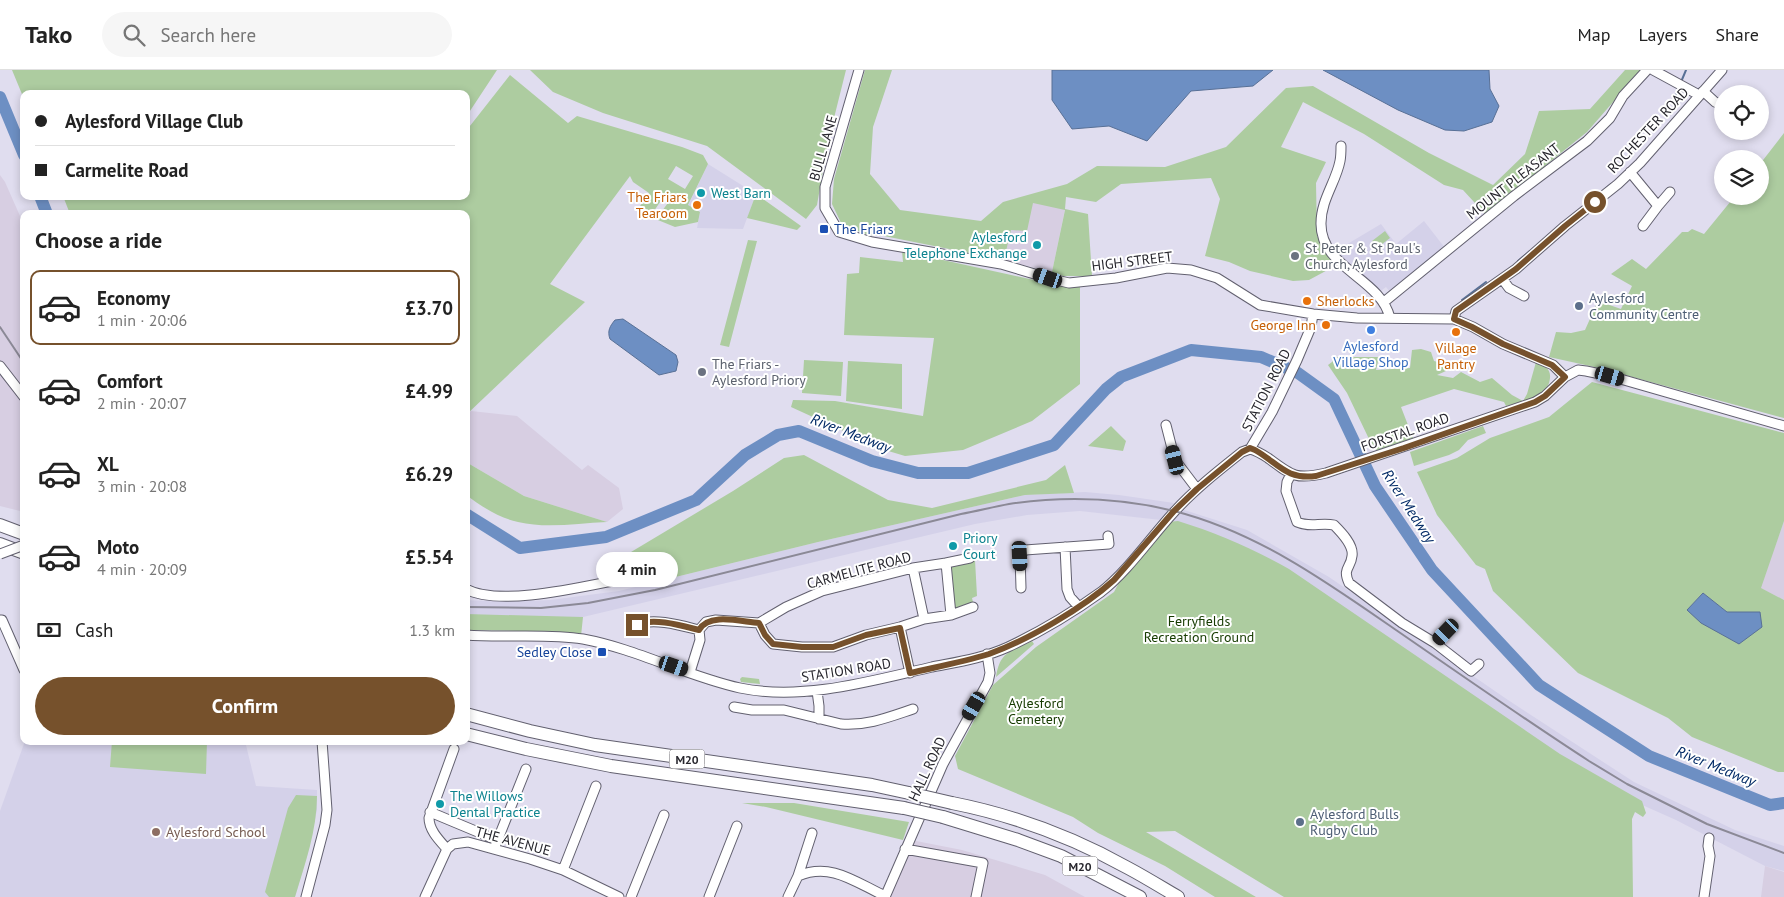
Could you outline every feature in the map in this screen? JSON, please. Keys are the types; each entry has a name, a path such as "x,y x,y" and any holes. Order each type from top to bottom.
{"highway":[{"path":"0,525 20,532"},
{"path":"0,544 20,552"},
{"name":"M20","path":"470,715 586,743 863,784 972,807 1039,828 1129,868 1178,897"},
{"name":"M20","path":"470,735 526,749 611,766 904,808 943,817 1018,840 1061,856 1140,897"}],"street":[{"name":"BULL LANE","path":"839,232 825,208 825,187 859,70"},
{"name":"MOUNT PLEASANT","path":"1384,302 1514,196 1587,141 1610,118 1623,96 1647,70"},
{"path":"1653,70 1714,101"},
{"name":"ROCHESTER ROAD","path":"1454,319 1456,311 1503,280 1630,172 1722,70"},
{"path":"1341,146 1340,162 1323,208 1321,222 1323,239 1339,262 1384,302 1390,318"},
{"path":"1630,172 1658,206"},
{"path":"1643,226 1670,192"},
{"name":"HIGH STREET","path":"839,232 872,242 1001,264 1069,283 1116,278 1167,268 1191,270 1217,278 1260,305 1313,314 1357,318 1454,319"},
{"path":"1503,280 1509,288 1524,296"},
{"name":"STATION ROAD","path":"470,635 581,638 624,649 742,688 775,692 817,691 910,673 987,654 1014,643 1079,607 1114,580 1174,511 1197,489 1242,452 1250,448 1272,412 1297,360 1311,327 1313,314"},
{"path":"1454,319 1503,344 1552,365 1565,377 1578,370 1610,376 1784,426"},
{"path":"0,366 20,393"},
{"name":"FORSTAL ROAD","path":"1291,474 1302,477 1334,470 1404,448 1535,402 1545,396 1565,377"},
{"path":"1166,424 1175,460 1197,489"},
{"path":"1250,448 1261,453 1291,474 1287,482 1286,491 1297,522 1310,526 1334,525 1341,531 1352,549 1351,561 1346,570 1348,582 1402,623 1435,643 1472,671 1478,664"},
{"path":"1021,588 1020,556 1025,550 1109,544 1108,536"},
{"path":"0,554 20,546"},
{"path":"1065,548 1067,589 1070,597 1079,607"},
{"name":"CARMELITE ROAD","path":"759,623 786,607 822,591 913,568 970,558"},
{"path":"946,563 950,614"},
{"path":"913,568 924,619"},
{"path":"470,591 489,596 547,594 628,578"},
{"path":"690,672 700,640 699,630 706,622 716,620 759,623 765,635 773,644 802,647 833,647 866,635 900,628 924,619 973,607"},
{"path":"0,620 2,620 20,661"},
{"path":"636,630 637,625 644,623 672,623 699,630"},
{"path":"900,628 910,673"},
{"path":"1435,643 1446,632"},
{"name":"HALL ROAD","path":"885,896 943,764 988,682 990,673 987,654"},
{"path":"817,691 820,706 819,719"},
{"path":"734,707 752,710 784,710 842,724 861,724 888,718 913,708"},
{"path":"306,897 325,825 326,810 322,745"},
{"path":"425,897 446,849 429,824 430,812 454,749"},
{"path":"494,849 526,769"},
{"path":"563,870 596,786"},
{"path":"430,812 497,840"},
{"path":"631,897 664,815"},
{"path":"710,897 737,826"},
{"path":"788,897 798,876 812,833"},
{"path":"1704,897 1710,856 1709,838"},
{"name":"THE AVENUE","path":"446,849 453,844 468,842 494,849 563,870 619,897"},
{"path":"906,849 983,863 976,897"},
{"path":"798,876 813,870 832,871 885,896"}],"shaded area":[{"path":"708,164 756,194 743,229 697,228 700,212 688,206"},
{"path":"0,175 20,216 20,511 0,506"},
{"path":"1033,202 1065,209 1052,272 1004,260 1011,230"},
{"path":"1424,221 1445,248 1390,292 1386,287 1378,293 1334,252 1381,224 1396,244"},
{"path":"470,412 517,416 582,470 588,465 619,488 623,509 607,522 524,496 470,464"},
{"path":"1085,492 1174,503 1161,520 1080,511 1027,515 975,524 583,617 570,629 470,630 470,600 508,602 550,600 619,591 818,542 1025,495"},
{"path":"1181,509 1247,530 1329,577 1508,700 1634,782 1735,830 1784,846 1784,871 1765,866 1676,820 1640,804 1170,523"},
{"path":"1784,521 1784,600 1760,588"},
{"name":"Aylesford School","path":"24,745 246,745 256,786 317,790 317,810 308,852 295,897 0,897 0,811"},
{"path":"911,840 962,850 1045,875 1085,897 888,897"},
{"path":"1765,866 1784,872 1784,897 1761,897"}],"green space":[{"path":"12,70 497,70 470,111 470,90 20,90"},
{"path":"530,70 846,70 828,142 817,205 806,219 707,146 603,113 553,92"},
{"path":"865,70 892,70 873,127 870,174 900,210 981,221 1003,202 1067,184 1097,166 1165,167 1226,147 1286,88 1313,86 1429,153 1493,185 1525,154 1539,111 1590,109 1625,70 1641,70 1587,132 1485,214 1463,190 1444,185 1364,134 1303,102 1281,147 1326,162 1316,183 1317,236 1335,266 1309,280 1293,281 1250,271 1229,262 1205,256 1220,199 1211,178 1121,184 1096,202 1066,197 1065,209 1088,214 1092,276 1063,276 1052,272 1065,210 1033,203 1027,231 1011,230 1004,260 884,236 868,235 842,225 832,204 834,179"},
{"path":"510,75 568,123 577,116 682,147 703,155 708,164 688,205 700,212 698,222 675,227 648,216 638,209 649,193 633,182 630,176 550,284 585,302 470,411 470,210 68,210 65,200 470,200 470,126","holes":["676,166 693,176 685,189 668,179","664,196 670,200 657,218 652,214"]},
{"path":"1784,133 1784,418 1599,368 1549,357 1556,332 1571,333 1585,330 1598,301 1621,309 1632,286 1611,274 1632,259 1646,269 1682,232 1688,232 1692,229 1704,234 1728,205 1769,205 1769,152"},
{"path":"756,194 801,226 797,230 747,218"},
{"path":"1385,231 1390,238 1377,248 1372,241"},
{"path":"748,240 757,241 729,347 720,345"},
{"path":"902,251 1062,286 1080,285 1080,384 1032,421 963,450 905,456 885,450 791,407 793,400 835,401 923,416 934,338 844,335 847,274 859,273 860,257 903,262"},
{"path":"1421,349 1431,352 1434,361 1445,364 1446,371 1437,375 1453,378 1461,372 1480,382 1492,378 1512,395 1523,401 1527,394 1536,362 1546,368 1550,378 1545,391 1540,395 1534,398 1506,406 1504,402 1454,389 1401,407 1413,438 1377,451 1369,439 1347,393 1328,365 1334,357 1379,357 1376,370 1410,368 1412,350"},
{"path":"804,360 843,362 841,396 802,393"},
{"path":"848,361 902,364 902,409 846,401"},
{"path":"1592,382 1784,433 1784,521 1761,588 1784,600 1784,772 1778,772 1692,737 1668,718 1578,673 1493,591 1485,569 1476,565 1437,515 1417,472 1457,458 1490,438 1549,417","holes":["1703,593 1727,612 1687,610"]},
{"path":"1111,426 1126,441 1123,451 1088,446"},
{"path":"1483,426 1486,433 1468,440 1459,450 1414,466 1410,452"},
{"path":"804,455 888,500 932,508 1046,480 1065,465 1074,493 1025,495 818,542 635,587 626,555 784,458"},
{"path":"470,464 524,496 607,522 562,525 529,524 504,518 470,498"},
{"path":"1178,521 1235,542 1289,569 1560,754 1642,801 1646,813 1643,817 1635,812 1632,819 1633,897 1284,897 1175,831 1146,832 1256,897 1215,897 1165,866 1098,833 1073,817 958,769 955,756 993,685 1036,647 1114,592 1123,575 1168,522"},
{"path":"975,560 977,596 972,598 973,602 958,609 953,609 951,566 954,563"},
{"path":"470,614 583,617 581,636 518,631 470,630"},
{"path":"1032,641 1034,644 996,677 1000,662 1007,653"},
{"path":"742,677 759,679 760,684 741,682 740,679"},
{"path":"112,745 207,745 206,774 110,767"},
{"path":"296,795 317,796 310,847 295,897 269,897 265,892 288,808"},
{"path":"742,803 794,803 909,822 903,840"}],"water":[{"path":"1052,70 1273,70 1253,86 1191,91 1147,141 1109,126 1072,129 1052,100"},
{"path":"1323,70 1489,70 1490,89 1499,106 1492,122 1464,131 1445,130 1398,110"},
{"path":"623,319 676,355 678,362 676,371 659,375 610,339 609,331 612,324 615,320"},
{"path":"1703,593 1727,612 1760,612 1762,627 1739,644 1701,623 1687,610"}],"waterway":[{"path":"1681,82 1686,70"},
{"path":"1676,95 1679,88"},
{"name":"River Medway","path":"0,97 20,145"},
{"path":"1603,191 1611,184"},
{"name":"River Medway","path":"42,200 45,210"},
{"path":"1518,261 1530,251"},
{"path":"1462,300 1486,282"},
{"name":"River Medway","path":"470,517 520,548 606,537 696,500 745,455 778,435 799,431 872,461 918,473 968,473 1054,445 1106,389 1121,377 1191,350 1261,357 1298,373 1334,399 1375,486 1432,570 1539,685 1649,756 1770,805 1784,803"}],"railway":[{"path":"0,327 20,357"},
{"path":"470,607 541,608 588,603 655,590 961,514 1009,504 1071,499 1133,503 1174,511 1205,520 1263,545 1344,594 1492,696 1627,784 1707,824 1784,853"}],"place":[{"name":"West Barn","path":"701,193"},
{"name":"The Friars Tearoom","path":"697,205"},
{"name":"The Friars","path":"824,229"},
{"name":"Aylesford Telephone Exchange","path":"1037,245"},
{"name":"St Peter & St Paul's Church, Aylesford","path":"1295,256"},
{"name":"Sherlocks","path":"1307,301"},
{"name":"Aylesford Community Centre","path":"1579,306"},
{"name":"George Inn","path":"1326,325"},
{"name":"Aylesford Village Shop","path":"1371,330"},
{"name":"Village Pantry","path":"1456,332"},
{"name":"The Friars - Aylesford Priory","path":"702,372"},
{"name":"Priory Court","path":"953,546"},
{"name":"Sedley Close","path":"602,652"},
{"name":"The Willows Dental Practice","path":"440,804"},
{"name":"Aylesford Bulls Rugby Club","path":"1300,822"},
{"name":"Aylesford School","path":"156,832"}],"route":[{"path":"637,625 641,623 672,623 699,630 706,622 716,620 759,623 765,635 773,644 802,647 833,647 866,635 900,628 910,673 975,658 1006,648 1079,607 1103,590 1174,511 1197,489 1242,452 1250,448 1261,453 1291,474 1302,477 1316,476 1404,448 1535,402 1545,396 1565,377 1552,365 1503,344 1454,319 1456,311 1503,280 1595,202"}],"park label":[{"name":"Ferryfields Recreation Ground","path":"1199,630"},
{"name":"Aylesford Cemetery","path":"1036,712"}]}
